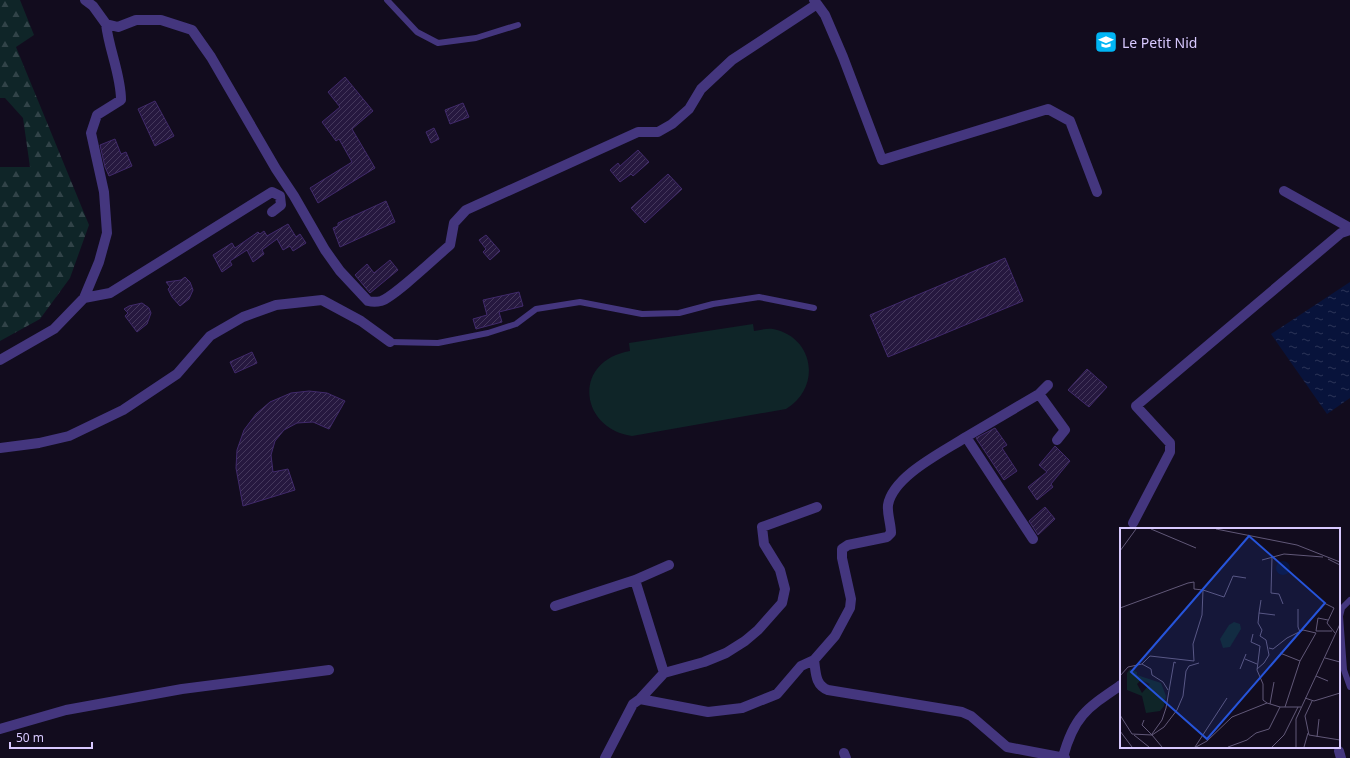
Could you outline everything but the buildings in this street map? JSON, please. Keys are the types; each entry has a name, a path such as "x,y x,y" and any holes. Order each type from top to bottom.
{"street":[{"path":"0,360 54,329 84,298 99,262 107,233 104,192 91,133 97,115 121,100 121,87 108,44 106,24 93,6 85,0"},
{"path":"106,24 118,27 136,20 161,20 192,30 211,57 325,250 340,271 368,301 373,302 382,301 395,293 450,245 454,222 466,210 638,132 658,132 672,124 689,109 701,89 732,60 815,2 824,15 843,57 882,160 1048,109 1070,122 1097,192"},
{"path":"1133,523 1170,452 1170,443 1136,406 1347,230 1284,191"},
{"path":"84,298 110,293 272,192 280,196 281,205 272,212"},
{"path":"0,448 26,445 69,436 123,410 177,374 210,336 243,317 276,305 322,300 361,321 390,342"},
{"path":"640,699 708,712 742,708 777,694 801,666 814,660 835,636 850,608 851,599 842,558 842,549 848,545 887,537 891,533 888,507 889,501 906,475 966,437 1039,394 1048,385"},
{"path":"1039,394 1065,430 1057,440"},
{"path":"966,437 1033,539"},
{"path":"605,758 633,704 640,699 664,673 704,662 726,653 758,630 782,603 785,589 780,570 764,544 762,527 817,507"},
{"path":"555,606 635,580 669,565"},
{"path":"635,580 664,673"},
{"path":"814,660 817,683 822,688 962,712 971,716 1007,747 1064,758 1068,736 1077,719 1098,700 1120,687"},
{"path":"0,729 66,710 174,690 329,670"}],"lane":[{"path":"387,0 417,32 438,43 476,38 518,25"},
{"path":"390,342 438,343 488,333 516,324 536,309 580,302 642,314 679,313 713,304 759,297 814,308"},
{"path":"1350,600 1340,611 1344,670 1350,687"}],"green space":[{"path":"0,0 20,0 34,35 16,47 89,225 70,278 40,319 0,341 0,167 30,167 23,118 5,98 0,98"},
{"path":"753,324 754,331 773,329 787,334 797,342 805,352 809,376 805,388 797,400 786,409 632,436 614,430 601,421 593,408 589,394 591,380 598,367 611,357 630,351 629,343"}],"water":[{"path":"1350,282 1350,398 1327,414 1271,334"}],"place":[{"name":"Le Petit Nid","path":"1106,42"}]}
